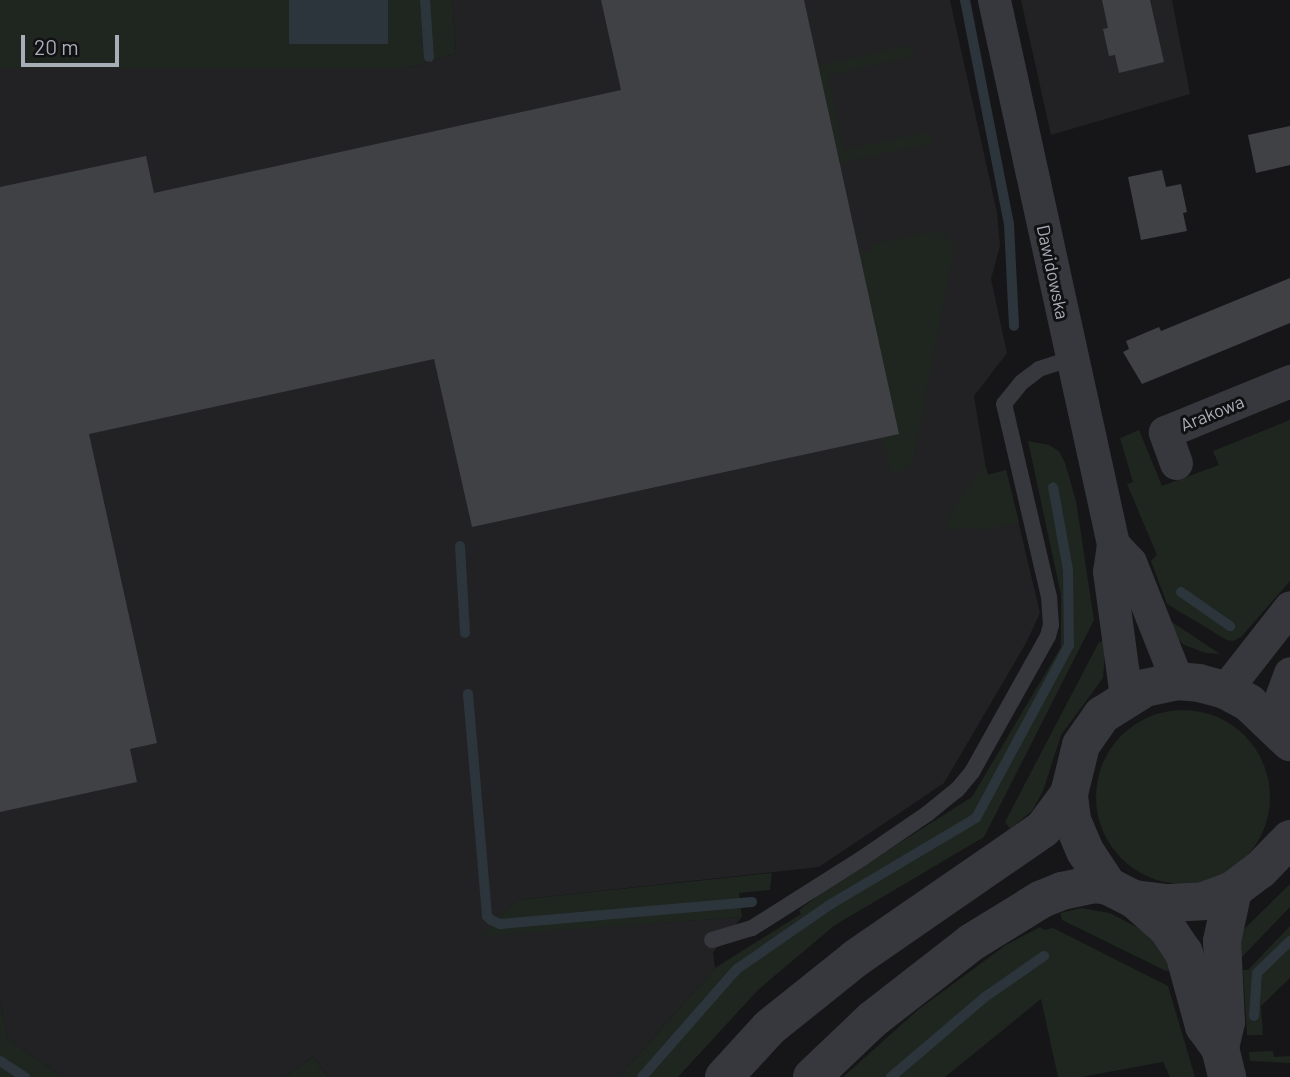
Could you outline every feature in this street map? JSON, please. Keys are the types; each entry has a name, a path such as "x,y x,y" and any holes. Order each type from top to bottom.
{"street":[{"name":"Dawidowska","path":"994,0 1113,544 1110,571 1126,697"},
{"name":"Arakowa","path":"1176,463 1165,432 1290,381"},
{"name":"Dawidowska","path":"1113,544 1130,562 1177,681"},
{"path":"1225,690 1290,607"},
{"path":"1281,732 1290,673"},
{"path":"1223,1063 1204,1026 1184,953 1175,938 1121,892 1085,851 1072,820 1069,794 1074,761 1090,729 1102,715 1126,697 1145,688 1177,681 1206,684 1225,690 1249,703 1281,732"},
{"path":"724,1077 770,1027 856,958 1043,829 1069,794"},
{"path":"812,1077 873,1019 972,942 1062,891 1094,884 1121,892 1187,903 1203,901 1233,890 1260,870 1290,839"},
{"path":"1223,1063 1226,1022 1222,941 1233,890"}],"lane":[{"path":"712,940 752,928 850,866 927,814 957,790 972,772 1048,636 1051,625 1049,597 1003,404 1039,369 1072,358"}],"shaded area":[{"path":"0,0 452,0 456,53 409,68 0,68"},
{"path":"289,0 388,0 388,44 289,44"},
{"path":"452,0 950,0 997,213 1000,246 991,279 1007,353 974,396 987,475 1006,470 1040,613 1026,643 944,783 819,867 517,900 482,935 742,917 713,952 715,968 619,1077 328,1077 313,1057 284,1077 62,1077 7,1038 0,1001 0,68 409,68 456,53"},
{"path":"1021,0 1172,0 1190,94 1051,135"},
{"path":"912,45 914,56 828,76 844,150 930,131 933,143 840,163 818,65"},
{"path":"930,232 943,233 954,244 954,249 913,461 903,471 891,474 883,437 899,433 859,252 873,250 872,244"},
{"path":"1290,420 1290,581 1241,637 1233,641 1227,640 1167,604 1151,561 1157,555 1127,484 1133,482 1120,438 1139,430 1162,486 1219,465 1213,451"},
{"path":"1028,441 1049,445 1059,451 1065,463 1076,501 1094,620 984,837 835,925 758,990 678,1077 619,1077 715,968 801,914 799,910 830,887 972,797 1061,647 1061,595"},
{"path":"985,464 988,475 1006,470 1019,522 982,530 967,527 948,531 948,521 954,507"},
{"path":"1172,622 1220,654 1206,653 1184,645 1165,626"},
{"path":"1106,641 1103,678 1061,735 1043,791 1032,811 1010,829 1005,822 1099,642"},
{"path":"1183,710 1216,717 1245,735 1263,764 1270,797 1263,830 1245,859 1216,877 1183,884 1150,877 1121,859 1103,830 1096,797 1103,764 1121,735 1150,717"},
{"path":"772,873 770,890 739,893 742,917 481,936 517,900"},
{"path":"1290,884 1290,907 1240,959 1241,932"},
{"path":"1081,908 1110,913 1153,936 1173,969 1166,971 1062,920 1060,913"},
{"path":"1290,926 1290,978 1261,1006 1263,1035 1247,1035 1243,970 1248,970"},
{"path":"1040,927 1044,930 1053,928 1168,986 1195,1077 1170,1077 1163,1062 1081,1077 1058,1077 1041,999 945,1077 843,1077 919,1009 1006,945"},
{"path":"0,1001 7,1038 62,1077 0,1077"},
{"path":"1273,1051 1274,1057 1290,1056 1290,1063 1250,1061 1249,1052"},
{"path":"313,1057 328,1077 284,1077"}],"building":[{"path":"601,0 804,0 899,434 472,527 434,359 89,434 157,743 130,749 137,782 0,812 0,187 146,156 154,193 621,90"},
{"path":"1102,0 1150,0 1164,62 1119,73 1115,55 1109,56 1103,29 1108,28"},
{"path":"1290,126 1290,165 1256,173 1248,135"},
{"path":"1162,170 1166,187 1181,184 1187,212 1183,213 1187,231 1141,240 1128,177"},
{"path":"1290,278 1290,323 1142,384 1123,352 1129,349 1126,341 1159,327 1161,331"}],"waterway":[{"path":"425,0 429,57"},
{"path":"965,0 1009,224 1014,326"},
{"path":"642,1077 737,969 831,904 976,818 1069,645 1068,570 1053,487"},
{"path":"460,546 465,633"},
{"path":"1181,592 1230,626"},
{"path":"468,694 487,916 491,920 500,924 752,902"},
{"path":"1254,1016 1257,973 1290,941"},
{"path":"891,1077 985,997 1044,956"},
{"path":"0,1061 25,1077"}]}
